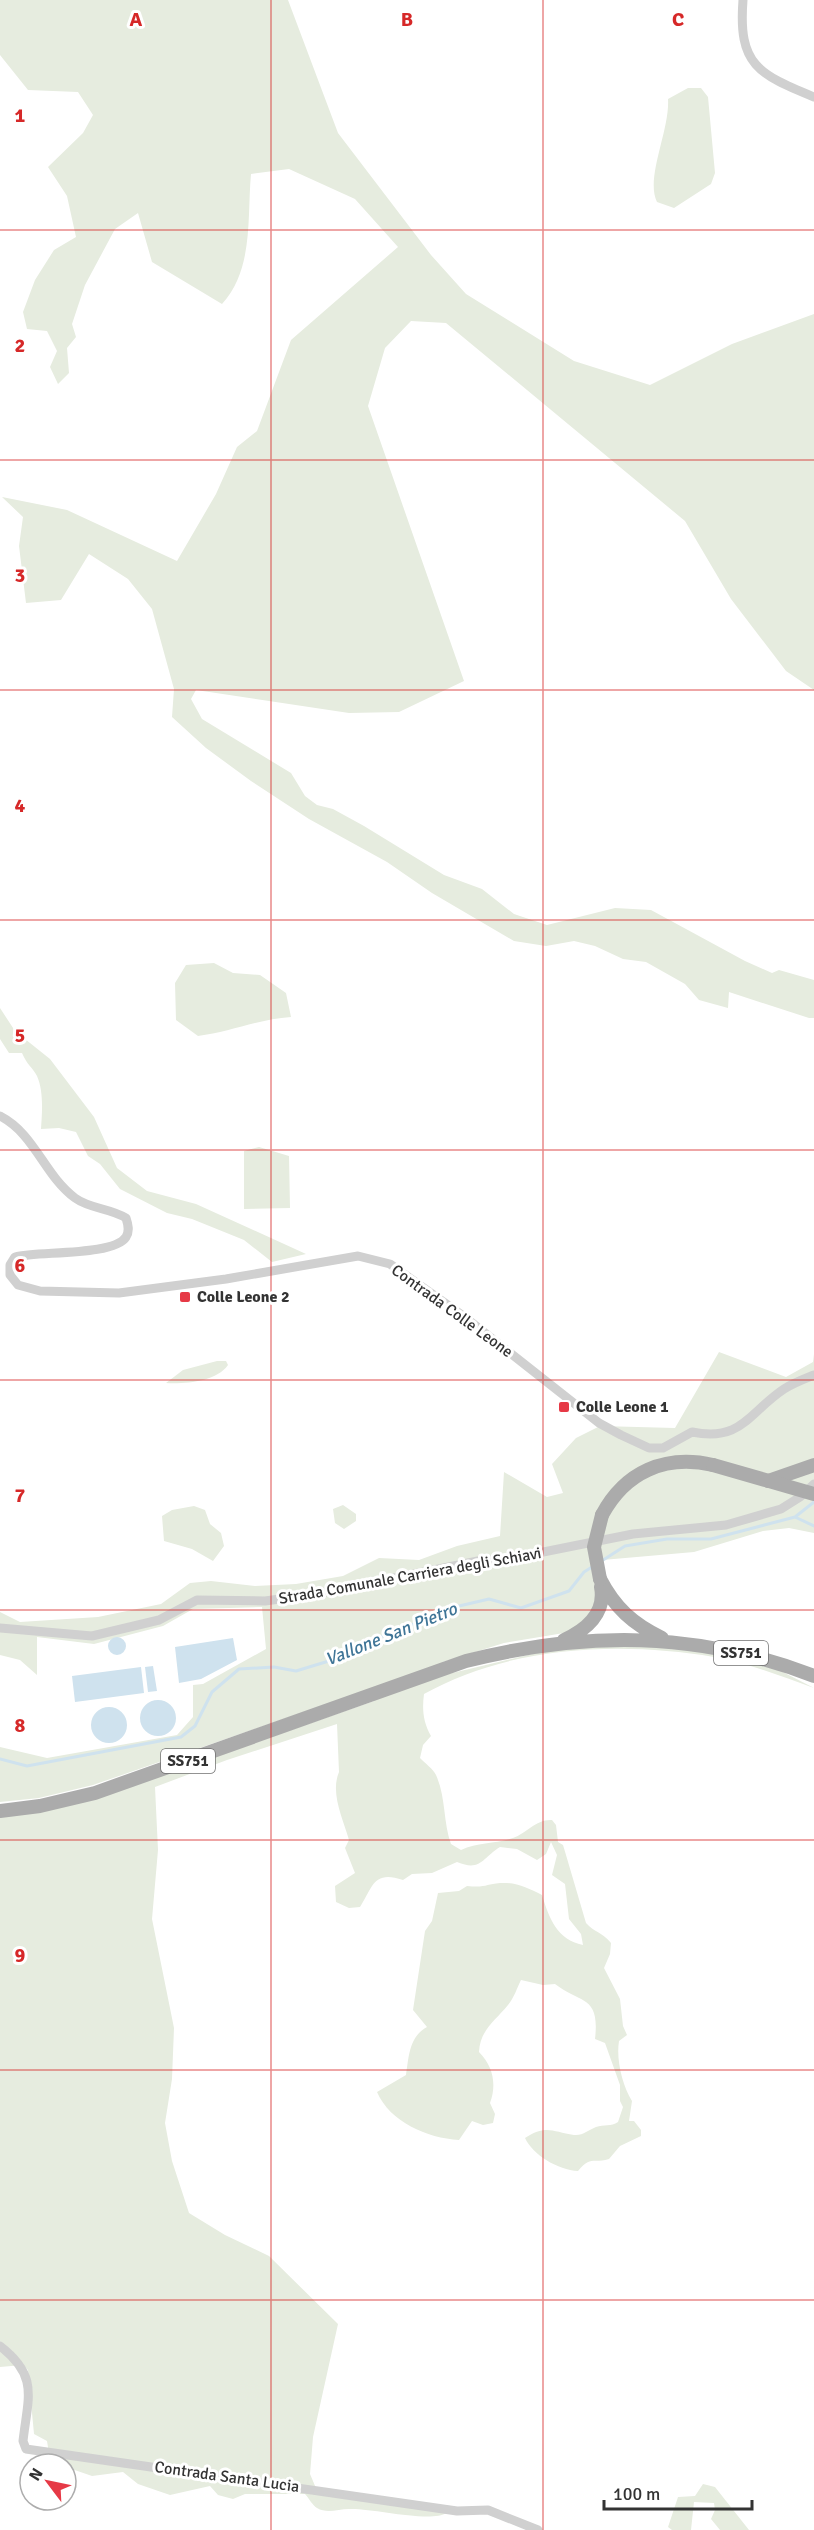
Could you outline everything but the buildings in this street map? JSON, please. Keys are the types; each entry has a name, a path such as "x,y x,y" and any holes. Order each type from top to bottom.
{"main road":[{"path":"557,1643 581,1632 591,1623 603,1598 594,1547 602,1515 620,1488 647,1469 680,1461 713,1465 814,1494"},
{"path":"768,1480 814,1465"},
{"path":"600,1579 609,1597 631,1621 666,1640"},
{"path":"557,1643 617,1639 666,1640"},
{"name":"SS751","path":"666,1640 737,1652 778,1662 814,1676"},
{"name":"SS751","path":"0,1810 40,1806 95,1793 446,1669 506,1651 557,1643"}],"street":[{"path":"743,0 743,37 748,56 758,68 776,81 814,97"},
{"name":"Contrada Colle Leone","path":"0,1116 12,1122 23,1132 61,1185 75,1198 126,1218 128,1228 126,1237 109,1247 15,1257 9,1265 10,1275 18,1285 40,1291 119,1293 226,1279 358,1256 390,1264 466,1318 599,1422 649,1448 670,1446 692,1432 714,1436 728,1433 742,1426 784,1390 814,1375"},
{"name":"Strada Comunale Carriera degli Schiavi","path":"0,1628 92,1636 159,1620 197,1600 265,1601 316,1594 478,1561 520,1557 633,1534 726,1525 781,1509 800,1497 814,1484"},
{"name":"Contrada Santa Lucia","path":"0,2346 18,2360 27,2379 23,2441 26,2449 457,2511 488,2510 538,2530"},
{"path":"511,2530 521,2524"}],"shaded area":[{"path":"0,0 288,0 338,133 431,255 466,294 574,361 650,385 732,344 814,314 814,690 786,671 731,599 685,521 446,323 411,321 385,348 368,406 464,681 399,712 349,713 196,690 191,699 202,719 291,773 305,796 317,805 333,809 364,826 444,875 482,889 514,914 547,925 615,908 651,910 745,961 772,973 779,970 814,980 814,1018 729,992 728,1008 699,1000 685,984 646,962 623,959 595,946 574,941 546,946 514,941 432,893 387,862 309,819 206,748 172,717 174,689 152,609 128,579 89,554 61,600 26,603 19,546 23,517 2,497 67,510 177,561 216,494 237,447 257,431 291,340 398,247 355,199 289,169 251,174 249,225 244,259 232,290 222,304 152,262 138,213 115,229 85,285 72,324 76,337 67,348 69,373 58,384 50,367 57,351 47,331 27,329 23,312 35,280 54,250 76,237 67,196 48,167 83,133 93,115 78,92 28,90 0,55"},
{"path":"688,88 701,88 708,97 715,173 711,184 674,208 657,202 654,180 668,111 668,99"},
{"path":"214,963 233,973 260,975 286,993 291,1017 267,1020 198,1036 176,1020 175,983 186,965"},
{"path":"0,1008 15,1031 50,1059 94,1117 117,1168 147,1191 196,1204 306,1254 272,1262 244,1240 192,1219 167,1213 120,1189 100,1164 88,1156 76,1132 59,1128 41,1129 42,1102 39,1082 22,1053 9,1053 0,1039"},
{"path":"259,1147 289,1156 290,1208 244,1209 244,1151"},
{"path":"719,1352 786,1377 813,1362 814,1354 814,1533 789,1528 763,1531 694,1552 591,1561 597,1593 594,1609 587,1620 570,1632 504,1643 443,1662 448,1674 558,1648 654,1646 711,1653 779,1670 814,1688 752,1666 714,1657 641,1649 603,1649 528,1657 492,1666 457,1678 424,1694 423,1700 425,1721 431,1736 423,1745 420,1758 435,1773 439,1783 451,1844 461,1850 513,1838 536,1824 552,1820 556,1825 558,1842 563,1845 586,1923 611,1943 610,1954 604,1968 620,1999 623,2026 627,2035 619,2041 619,2064 625,2087 632,2101 629,2121 634,2121 641,2130 641,2136 620,2146 609,2159 589,2161 578,2171 562,2168 540,2156 525,2138 544,2130 574,2135 583,2134 596,2127 618,2122 623,2107 620,2101 620,2085 605,2043 595,2039 595,2015 587,2002 555,1984 543,1985 521,1980 510,2002 489,2026 482,2038 479,2052 488,2063 493,2082 490,2103 495,2114 493,2123 483,2125 472,2121 459,2140 435,2136 400,2120 383,2103 377,2092 406,2075 413,2042 427,2027 413,2010 425,1931 432,1921 438,1893 459,1891 467,1886 500,1883 522,1886 542,1895 555,1927 567,1938 583,1945 581,1934 569,1919 565,1884 552,1875 557,1855 551,1842 546,1854 537,1860 517,1849 500,1847 476,1865 457,1862 432,1873 412,1874 403,1880 385,1877 375,1882 360,1907 349,1908 336,1902 335,1886 355,1873 345,1848 349,1840 336,1789 339,1772 337,1724 227,1760 155,1787 158,1850 152,1919 174,2028 172,2079 165,2123 172,2161 189,2213 225,2235 269,2256 338,2324 313,2437 310,2474 318,2493 447,2513 439,2516 414,2516 359,2509 325,2511 315,2507 305,2494 245,2494 233,2499 218,2495 210,2486 170,2495 138,2484 123,2472 92,2476 78,2471 78,2452 49,2452 47,2441 34,2434 28,2370 23,2365 0,2367 0,1816 97,1798 374,1701 370,1689 93,1785 39,1798 0,1802 0,1747 47,1758 177,1735 193,1717 193,1685 203,1684 266,1649 262,1607 193,1609 163,1626 94,1644 37,1637 37,1675 20,1660 0,1655 0,1612 20,1622 98,1617 161,1604 190,1583 211,1581 255,1586 296,1584 343,1576 379,1558 419,1560 457,1546 500,1536 504,1472 547,1497 563,1493 552,1464 576,1438 600,1426 675,1428"},
{"path":"217,1361 226,1361 228,1365 216,1375 191,1382 166,1383 183,1370"},
{"path":"343,1505 356,1514 356,1521 344,1529 335,1523 333,1509"},
{"path":"194,1506 205,1510 210,1524 221,1533 224,1546 213,1561 192,1549 164,1541 162,1516 172,1510"},
{"path":"703,2484 715,2487 749,2530 720,2530 711,2519 715,2510 714,2503 694,2502 691,2530 672,2530 668,2527 678,2497 695,2496"}],"water":[{"path":"117,1637 123,1640 126,1646 123,1652 117,1655 111,1652 108,1646 111,1640"},
{"path":"233,1638 237,1660 201,1679 179,1683 175,1647"},
{"path":"153,1666 157,1691 148,1692 145,1667"},
{"path":"141,1667 144,1693 75,1702 72,1676"},
{"path":"158,1700 171,1705 176,1718 171,1731 158,1736 145,1731 140,1718 145,1705"},
{"path":"109,1707 122,1712 127,1725 122,1738 109,1743 96,1738 91,1725 96,1712"}],"waterway":[{"name":"Vallone San Pietro","path":"600,1562 625,1546 667,1539 711,1539 795,1517 814,1502"},
{"path":"795,1517 814,1526"},
{"name":"Vallone San Pietro","path":"0,1759 27,1766 181,1737 195,1726 212,1692 239,1669 274,1667 296,1671 342,1657 374,1639 399,1631 442,1610 489,1599 521,1608 569,1591 584,1572 592,1567"}],"place":[{"name":"Colle Leone 2","path":"185,1297"},
{"name":"Colle Leone 1","path":"564,1407"}]}
